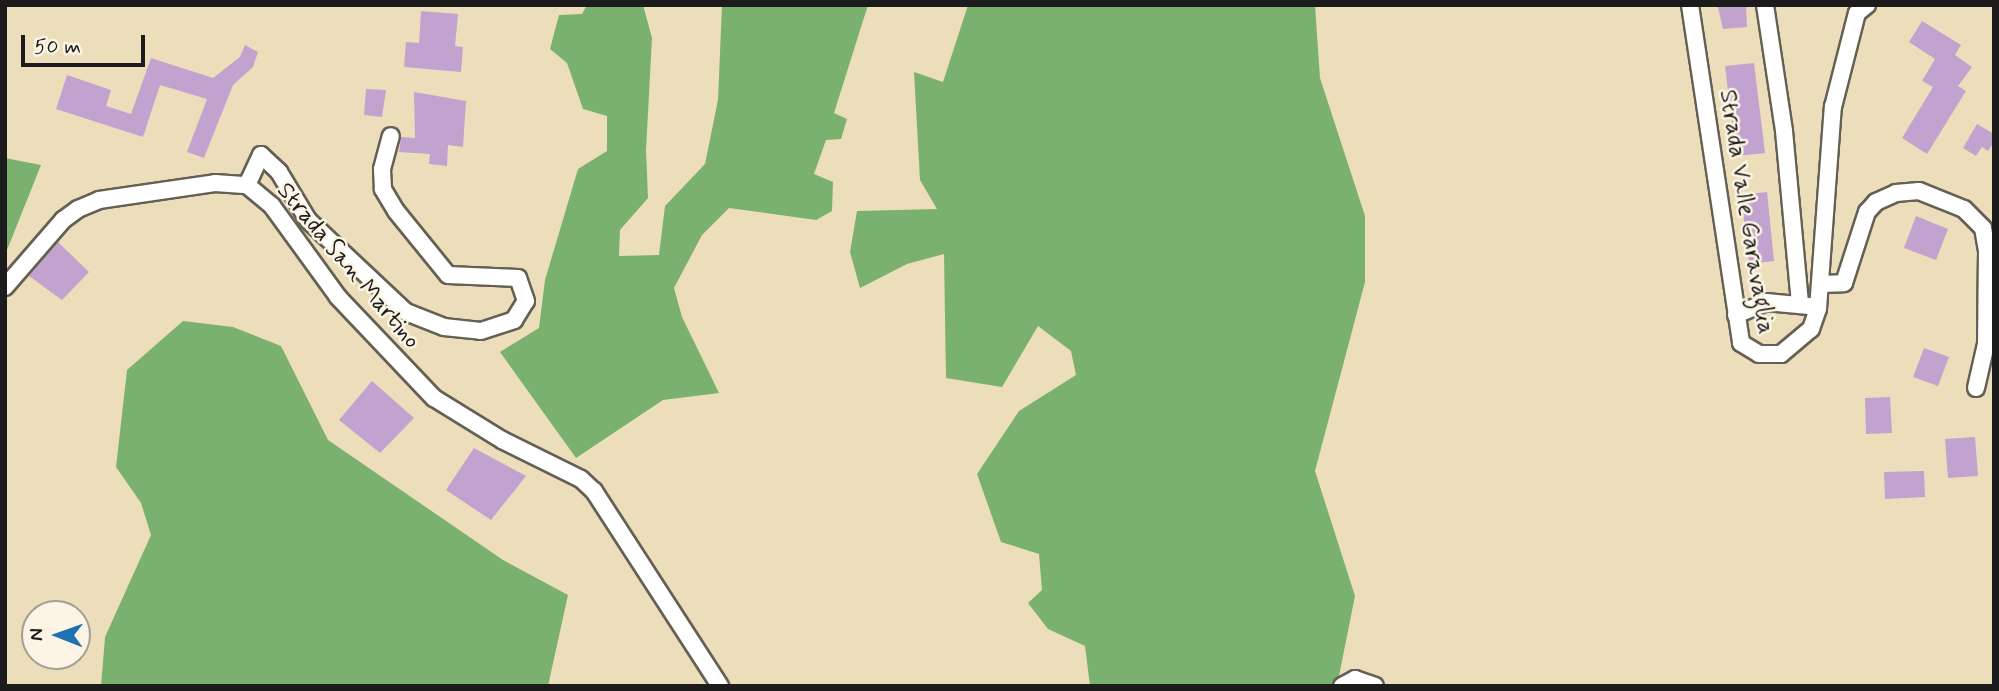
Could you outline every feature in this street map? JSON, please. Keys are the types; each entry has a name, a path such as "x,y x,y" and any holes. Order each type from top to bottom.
{"street":[{"name":"Strada Valle Garavaglia","path":"1690,5 1741,343 1759,354 1781,354 1811,329 1818,309 1833,107 1857,13 1867,5"},
{"path":"1765,5 1784,131 1800,302"},
{"path":"247,185 261,155 279,172 308,220 406,312 444,327 481,331 514,320 526,301 518,278 448,275 396,211 383,189 382,169 391,136"},
{"name":"Strada San Martino","path":"5,287 63,220 78,209 99,201 215,183 247,185 272,206 338,297 434,398 502,440 581,479 594,491 720,686"},
{"path":"1820,285 1844,283 1867,212 1876,202 1896,193 1919,191 1964,209 1983,228 1987,251 1986,344 1976,388"},
{"path":"1736,315 1766,302 1800,302 1818,309"},
{"path":"1342,686 1355,679 1375,686"}],"green space":[{"path":"587,5 643,5 652,38 646,150 648,198 620,230 619,256 659,255 665,206 705,164 718,100 722,5 868,5 834,113 847,119 841,139 826,140 814,174 833,182 832,211 816,220 729,208 702,235 674,288 682,317 719,393 663,400 576,458 500,352 539,328 545,280 578,169 607,151 607,116 583,109 567,63 550,49 559,15 582,14"},
{"path":"968,5 1315,5 1320,78 1365,216 1365,282 1315,471 1355,596 1337,686 1090,686 1085,646 1048,629 1028,603 1042,590 1039,554 1001,542 977,474 1019,411 1076,375 1071,351 1038,326 1002,387 946,378 944,254 907,264 860,288 850,252 857,211 937,209 920,180 914,72 943,82"},
{"path":"5,158 41,165 5,255"},
{"path":"183,321 233,327 281,346 328,440 503,560 568,595 548,686 101,686 105,637 151,535 141,503 116,467 127,370"}],"building":[{"path":"1746,5 1747,27 1723,29 1718,7"},
{"path":"421,11 458,14 455,46 463,47 461,72 404,67 406,42 419,43"},
{"path":"1922,21 1961,45 1955,55 1972,67 1958,86 1966,91 1927,154 1902,138 1933,87 1922,81 1935,59 1909,42"},
{"path":"245,45 258,52 253,67 233,85 204,158 187,152 207,99 160,85 143,137 56,109 67,75 111,90 106,106 131,114 151,58 213,78 240,57"},
{"path":"1754,63 1765,153 1736,156 1725,66"},
{"path":"366,89 386,90 382,117 364,115"},
{"path":"414,92 466,101 463,147 448,145 447,166 429,164 430,154 399,152 401,137 415,138"},
{"path":"1977,124 1994,134 1994,142 1988,151 1982,147 1976,156 1963,148"},
{"path":"1767,192 1774,261 1749,264 1741,195"},
{"path":"1916,216 1948,229 1936,260 1904,248"},
{"path":"58,242 89,272 62,300 29,276"},
{"path":"1924,348 1949,357 1938,386 1913,377"},
{"path":"372,381 414,418 380,453 339,420"},
{"path":"1890,397 1892,433 1866,434 1865,398"},
{"path":"1975,437 1978,476 1948,478 1945,439"},
{"path":"474,448 526,476 491,520 446,490"},
{"path":"1924,471 1925,497 1885,499 1884,472"}]}
